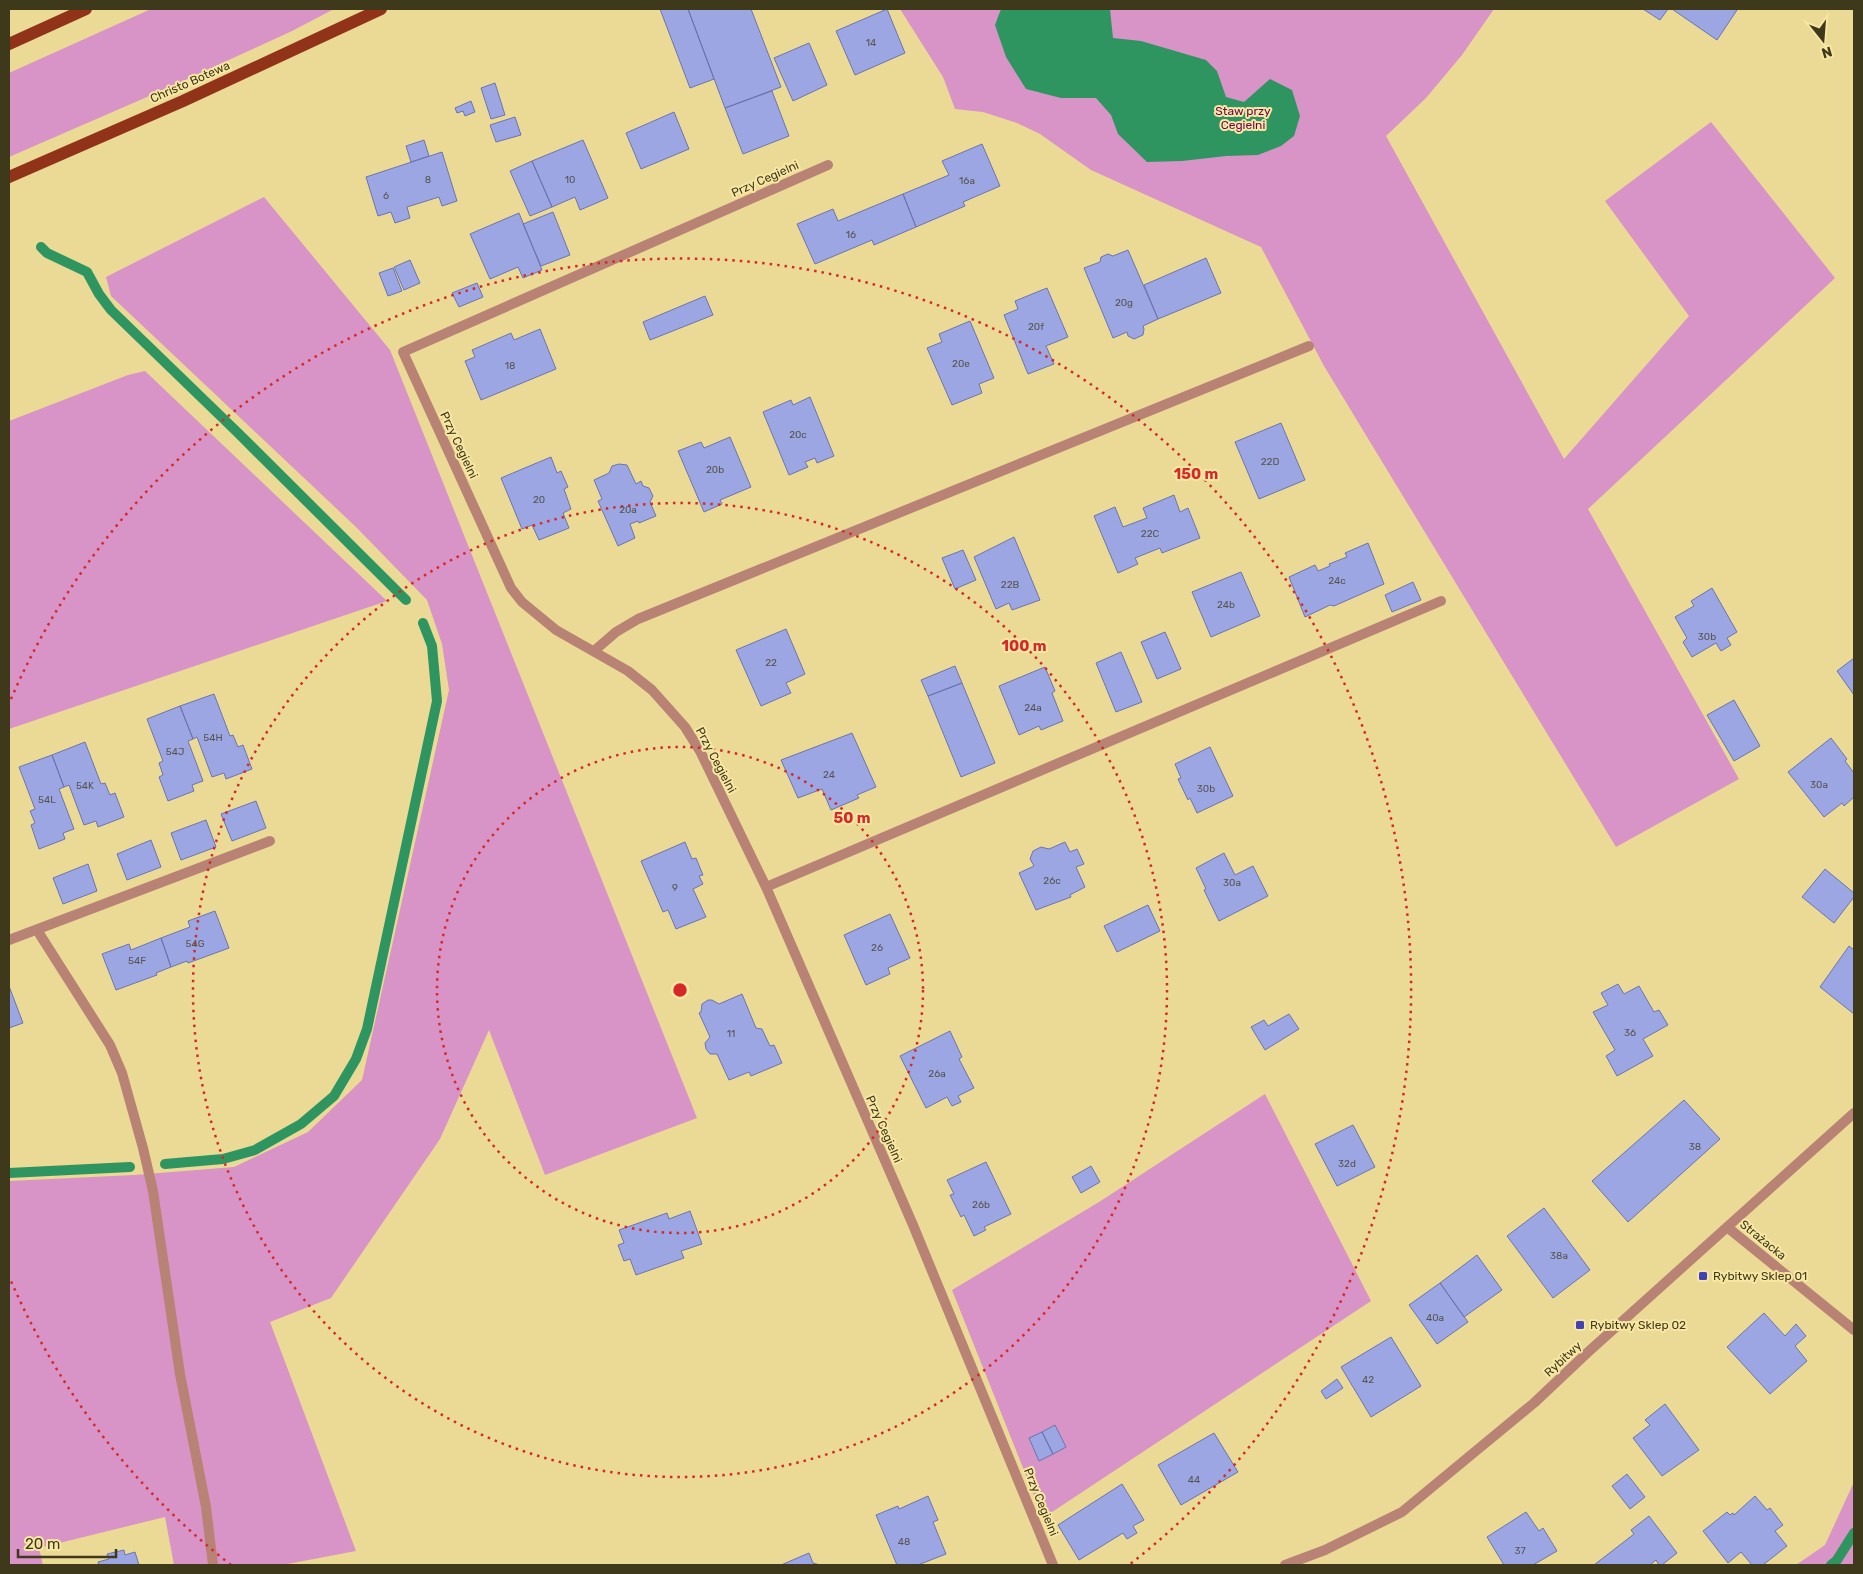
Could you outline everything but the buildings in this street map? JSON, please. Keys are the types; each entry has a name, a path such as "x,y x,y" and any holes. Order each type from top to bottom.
{"main road":[{"path":"9,44 86,9"},
{"name":"Christo Botewa","path":"9,177 183,101 381,9"}],"street":[{"name":"Przy Cegielni","path":"828,165 403,352 511,588 522,602 556,630 628,671 652,690 685,726 700,751 766,887 940,1288 1053,1565"},
{"path":"594,651 616,632 638,619 1309,346"},
{"path":"766,887 1441,601"},
{"path":"9,940 270,841"},
{"path":"37,930 110,1045 122,1073 143,1148 153,1191 180,1374 206,1507 213,1565"},
{"name":"Rybitwy","path":"1285,1565 1326,1550 1402,1512 1534,1404 1587,1353 1854,1113"},
{"name":"Strażacka","path":"1727,1227 1854,1330"}],"green space":[{"path":"151,9 334,9 292,31 170,87 9,157 9,73"},
{"name":"Staw przy Cegielni","path":"900,9 1494,9 1462,55 1426,98 1386,136 1564,459 1689,316 1605,201 1711,122 1835,278 1588,509 1739,779 1616,847 1324,366 1261,247 1091,170 1040,134 1017,123 983,112 955,109 943,77"},
{"path":"264,197 390,350 697,1118 545,1175 489,1030 440,1139 331,1298 270,1322 356,1551 282,1565 174,1565 165,1517 39,1548 43,1565 9,1565 9,1181 134,1175 234,1167 308,1132 362,1080 449,690 442,644 427,600 356,527 111,296 106,277"},
{"path":"145,371 387,601 9,729 9,421 128,375"},
{"path":"1265,1094 1371,1301 1043,1518 952,1290 1099,1202"},
{"path":"1854,1482 1854,1565 1796,1565 1825,1545"}],"shaded area":[{"path":"1001,9 1110,9 1113,38 1141,41 1206,60 1217,71 1226,97 1244,102 1270,79 1292,90 1300,116 1294,136 1281,146 1258,155 1147,162 1118,134 1111,115 1096,98 1061,98 1026,89 1006,57 995,25"}],"waterway":[{"path":"41,247 47,253 87,272 99,294 111,310 406,600"},
{"path":"165,1164 223,1159 255,1150 301,1124 334,1096 356,1059 367,1029 437,701 432,646 423,623"},
{"path":"9,1173 130,1167"},
{"path":"1831,1565 1837,1560 1854,1533"}],"place":[{"name":"Rybitwy Sklep 01","path":"1703,1276"},
{"name":"Rybitwy Sklep 02","path":"1580,1325"}]}
